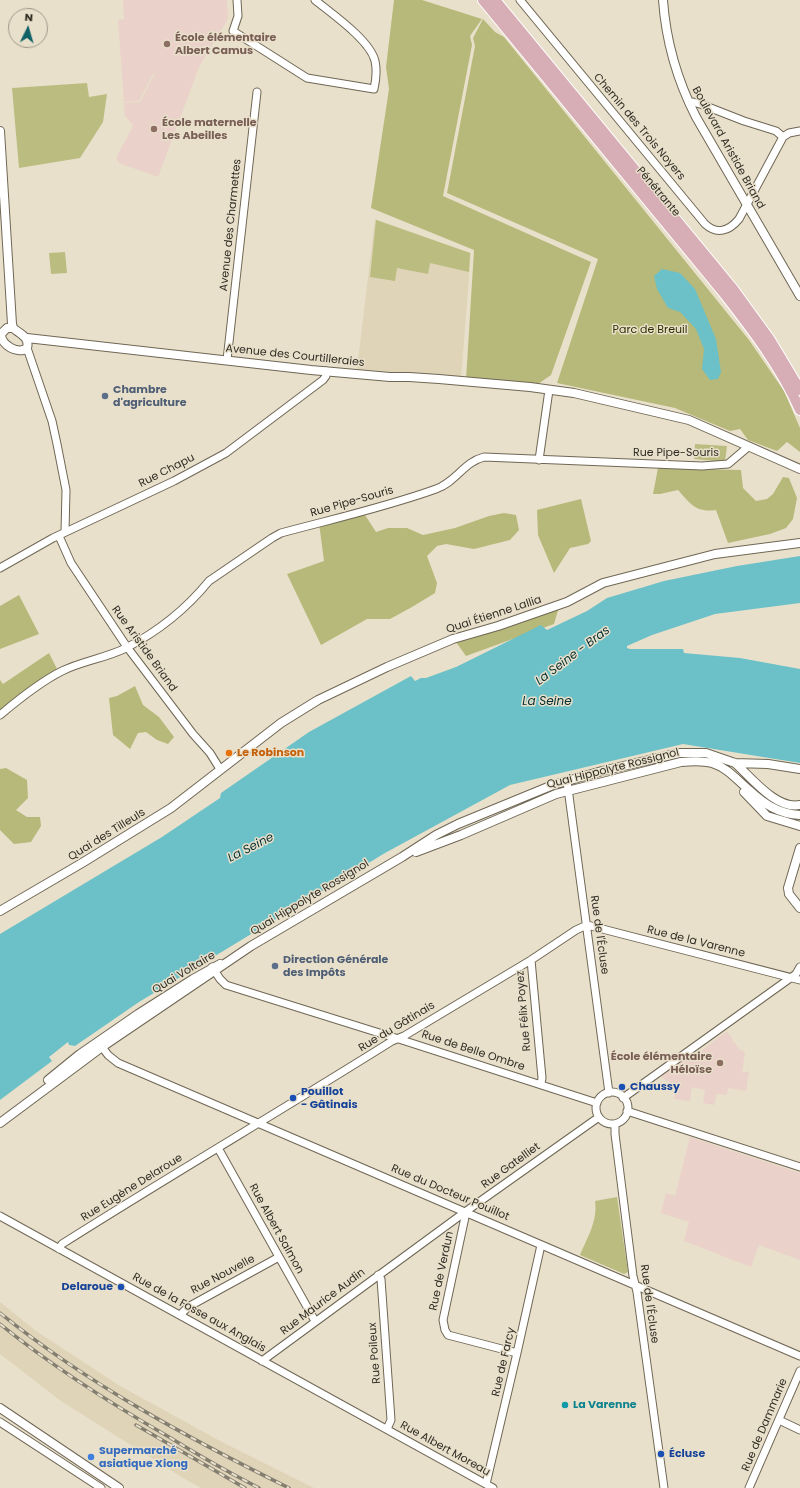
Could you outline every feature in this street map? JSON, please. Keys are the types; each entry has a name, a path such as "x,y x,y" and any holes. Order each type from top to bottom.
{"main road":[{"name":"Pénétrante","path":"483,0 724,292 770,357 800,410"},
{"name":"Pénétrante","path":"495,0 733,289 770,340 800,390"}],"street":[{"path":"237,0 238,16 233,31 307,78 374,89 376,62 371,50 361,39 315,0"},
{"name":"Chemin des Trois Noyers","path":"520,0 710,229 728,229 739,220 747,204"},
{"name":"Boulevard Aristide Briand","path":"663,0 665,23 671,52 678,75 690,104 800,296"},
{"name":"Avenue des Charmettes","path":"227,360 257,92"},
{"path":"690,104 693,102 703,105 744,121 776,131 784,137"},
{"path":"747,204 784,137 789,133 800,130"},
{"path":"0,131 11,320 13,328"},
{"path":"7,328 13,328 27,338 27,348 22,351 13,350 3,342 1,337 1,334 7,328"},
{"name":"Avenue des Courtilleraies","path":"27,338 326,371 390,377 439,379 549,390 581,395 689,420 800,469"},
{"name":"Rue Aristide Briand","path":"27,348 52,421 57,444 66,490 62,534 71,563 133,656 193,734 210,753 220,769"},
{"name":"Rue Chapu","path":"0,568 62,534 174,481 226,453 323,380 326,376 326,371"},
{"path":"539,460 549,390"},
{"name":"Rue Pipe-Souris","path":"0,715 53,676 64,670 127,647 150,634 170,618 209,581 281,533 437,489 447,484 475,459 484,457 622,464 702,466 728,464 748,447"},
{"name":"Quai Étienne Lallia","path":"220,769 281,723 318,700 453,638 498,626 560,604 603,583 627,576 715,554 800,543"},
{"name":"Quai Hippolyte Rossignol","path":"230,960 436,835 494,808 567,780 684,752 706,753 735,763 768,764 800,769"},
{"path":"695,761 716,770 729,778 767,816 800,826"},
{"name":"Quai Hippolyte Rossignol","path":"402,857 461,835 556,794 681,762 695,761 712,763 725,769 761,801 771,807 789,814 800,815"},
{"path":"735,763 769,796 781,802 796,806 800,805"},
{"name":"Quai des Tilleuls","path":"0,911 171,808 220,769"},
{"name":"Rue de l'Écluse","path":"567,780 609,1093"},
{"path":"800,848 788,888 789,894 800,908"},
{"name":"Rue du Gâtinais","path":"218,1148 531,960 576,930 587,925"},
{"name":"Rue de la Varenne","path":"587,925 800,980"},
{"name":"Quai Voltaire","path":"0,1124 138,1014 230,960"},
{"name":"Rue Félix Poyez","path":"531,960 542,1078 541,1084"},
{"path":"623,1098 796,974 800,967"},
{"name":"Rue de Belle Ombre","path":"213,970 226,985 597,1103"},
{"name":"Quai Voltaire","path":"0,1117 80,1054 100,1045"},
{"name":"Rue du Docteur Pouillot","path":"100,1045 112,1059 118,1063 800,1356"},
{"path":"609,1093 619,1094 623,1098 626,1102 627,1111 623,1119 615,1124 606,1123 599,1117 596,1108 597,1103 602,1096 609,1093"},
{"path":"627,1111 800,1167"},
{"name":"Rue Gatelliet","path":"378,1275 599,1117"},
{"name":"Rue de l'Écluse","path":"615,1124 614,1134 664,1488"},
{"name":"Rue Eugène Delaroue","path":"59,1248 62,1244 124,1204 218,1148"},
{"name":"Rue Albert Salmon","path":"218,1148 315,1321"},
{"name":"Rue de Verdun","path":"465,1212 443,1320 445,1330 448,1335 518,1353"},
{"name":"Rue de la Fosse aux Anglais","path":"0,1216 387,1429"},
{"name":"Rue de Farcy","path":"489,1486 541,1251 541,1245"},
{"name":"Rue Nouvelle","path":"180,1315 188,1306 279,1257"},
{"name":"Rue Maurice Audin","path":"262,1361 378,1275"},
{"name":"Rue Poileux","path":"378,1275 381,1279 391,1420 387,1429"},
{"name":"Rue de Dammarie","path":"750,1488 800,1371"},
{"path":"0,1408 119,1488"},
{"path":"779,1420 800,1430"},
{"path":"0,1422 100,1488"},
{"name":"Rue Albert Moreau","path":"387,1429 489,1486"}],"shaded area":[{"name":"École élémentaire Albert Camus","path":"123,0 227,0 228,19 199,67 158,177 119,163 117,159 118,154 133,125 125,116 124,103 140,102 155,74 153,74 139,101 124,102 118,20 124,19"},
{"path":"375,219 471,253 461,378 357,369"},
{"name":"École élémentaire Héloïse","path":"727,1031 739,1049 745,1052 742,1073 749,1071 746,1091 729,1088 726,1095 717,1094 714,1105 703,1103 705,1090 692,1087 690,1101 674,1099 675,1086 662,1078 662,1074 691,1054 693,1057"},
{"path":"690,1137 800,1173 800,1260 759,1245 751,1267 684,1241 689,1222 661,1213 666,1193 675,1196"},
{"path":"0,1302 36,1331 120,1386 222,1442 314,1488 201,1488 183,1478 61,1401 0,1354"}],"green space":[{"path":"394,0 422,0 482,19 470,36 472,45 443,196 591,262 551,375 538,384 466,380 474,250 371,208 389,89 386,67"},
{"name":"Parc de Breuil","path":"483,19 495,32 504,37 749,340 784,391 800,428 800,452 787,442 777,451 748,440 740,429 730,431 675,408 557,383 598,259 447,193 475,46 473,38"},
{"path":"87,83 89,97 107,94 103,122 80,158 19,168 12,88"},
{"path":"376,220 470,253 469,272 430,263 428,274 397,268 395,281 370,277"},
{"path":"65,252 67,273 51,274 49,253"},
{"path":"695,444 727,446 725,462 694,459"},
{"path":"658,468 741,470 743,488 756,501 767,499 773,494 783,477 789,478 797,498 793,519 786,528 770,534 728,543 716,510 703,510 694,506 678,490 653,494"},
{"path":"581,499 591,541 588,544 570,548 554,573 538,535 537,510"},
{"path":"504,513 516,515 519,530 510,540 474,549 446,544 437,546 427,556 437,583 435,593 390,619 367,619 321,645 287,574 324,561 319,523 365,515 376,532 388,528 407,528 423,535 455,528 489,516"},
{"path":"19,595 39,634 0,649 0,606"},
{"path":"559,607 554,624 466,656 456,642"},
{"path":"49,653 57,669 0,713 0,680 3,684"},
{"path":"135,686 143,705 159,717 174,737 168,744 157,740 146,732 138,733 130,749 113,735 109,698 117,696"},
{"path":"6,768 27,780 28,798 16,810 27,817 40,817 41,826 31,842 14,844 0,830 0,769"},
{"path":"617,1197 628,1272 624,1274 580,1255 589,1236 595,1215 595,1201"}],"water":[{"path":"662,269 680,273 695,289 716,339 721,372 718,379 710,380 702,369 704,349 696,329 680,312 668,308 657,289 654,276"},
{"name":"La Seine","path":"800,556 800,603 715,614 652,635 627,646 627,648 683,649 684,653 740,658 800,669 800,763 683,744 510,785 385,853 139,1002 75,1046 69,1045 68,1042 49,1057 52,1061 0,1100 0,934 162,837 220,798 221,793 309,732 411,676 415,681 456,667 541,625 547,630 587,611 607,598 664,581 737,566"}],"railway":[{"path":"0,1313 34,1339 103,1386 214,1450 289,1488"},
{"path":"0,1324 61,1370 104,1398 202,1457 259,1488"},
{"path":"136,1425 245,1488"}],"place":[{"name":"École élémentaire Albert Camus","path":"167,44"},
{"name":"École maternelle Les Abeilles","path":"154,129"},
{"name":"Chambre d'agriculture","path":"105,396"},
{"name":"Le Robinson","path":"229,753"},
{"name":"Direction Générale des Impôts","path":"275,966"},
{"name":"École élémentaire Héloïse","path":"720,1063"},
{"name":"Chaussy","path":"622,1087"},
{"name":"Pouillot - Gâtinais","path":"293,1098"},
{"name":"Delaroue","path":"121,1287"},
{"name":"La Varenne","path":"565,1405"},
{"name":"Écluse","path":"661,1454"},
{"name":"Supermarché asiatique Xiong","path":"91,1457"}],"water label":[{"name":"La Seine - Bras","path":"573,656"}]}
